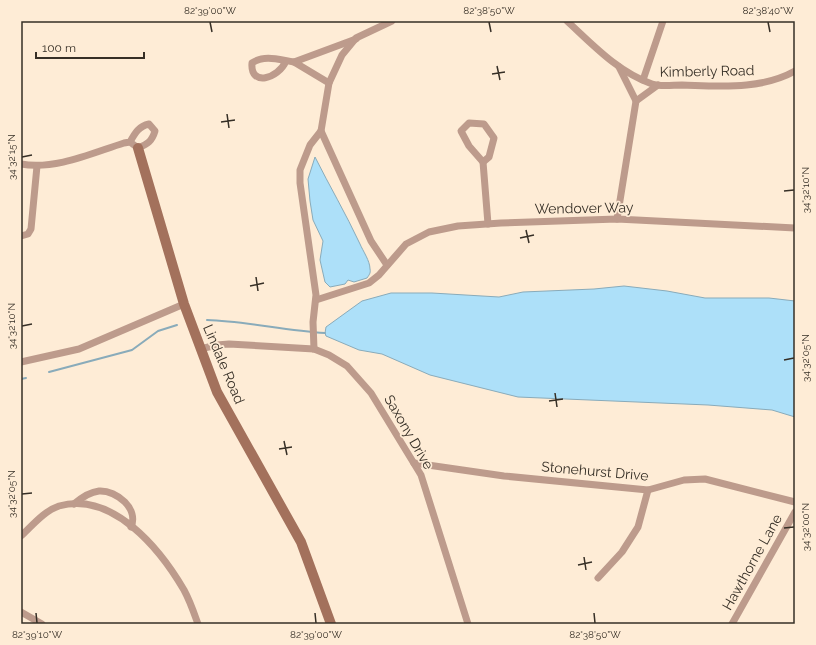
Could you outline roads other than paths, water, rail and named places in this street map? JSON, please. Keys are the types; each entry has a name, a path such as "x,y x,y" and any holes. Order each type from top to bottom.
{"street":[{"path":"294,62 356,38 392,21"},
{"name":"Kimberly Road","path":"567,21 618,66 654,85 756,84 781,79 795,71"},
{"path":"643,80 663,21"},
{"path":"200,349 217,344 229,344 314,349 316,300 300,183 300,170 310,146 321,131 329,83 342,55 356,38"},
{"path":"286,61 279,73 271,77 263,78 255,75 252,69 252,63 257,59 264,58 294,62 329,83"},
{"path":"617,219 636,101 618,66"},
{"path":"636,101 658,85"},
{"path":"483,162 489,157 494,138 484,124 469,123 461,131 469,146 483,162 488,224"},
{"path":"321,131 371,241 387,265"},
{"path":"21,170 21,164 37,166 56,164 134,145"},
{"name":"Lindale Road","path":"134,145 184,304 217,392 301,542 331,624"},
{"path":"21,236 28,234 31,228 37,166"},
{"name":"Wendover Way","path":"316,300 369,283 379,275 406,244 429,232 458,226 617,219 795,228"},
{"path":"21,362 79,350 184,304"},
{"name":"Saxony Drive","path":"314,349 329,355 347,366 371,393 421,475 468,624"},
{"name":"Stonehurst Drive","path":"414,463 504,476 648,490 684,480 705,479 795,502"},
{"path":"598,578 622,552 638,527 648,490"},
{"path":"72,504 83,497 100,491 117,494 127,503 134,522 131,527"},
{"path":"21,536 40,517 58,507 72,504 85,504 99,507 119,517 142,537 164,561 184,592 198,624"},
{"name":"Hawthorne Lane","path":"732,624 795,512"},
{"path":"21,612 42,624"}],"water":[{"path":"315,157 368,259 370,274 367,278 354,282 348,280 345,284 330,287 325,282 320,260 323,241 313,220 308,179"},
{"path":"624,286 667,291 705,298 769,298 795,301 795,417 772,410 708,405 518,397 430,375 382,354 359,350 326,336 325,333 326,327 362,301 391,293 432,293 499,297 523,292 594,289"}],"waterway":[{"path":"207,320 325,333"},
{"path":"49,372 132,350 158,331 177,325"},
{"path":"21,379 26,378"}]}
